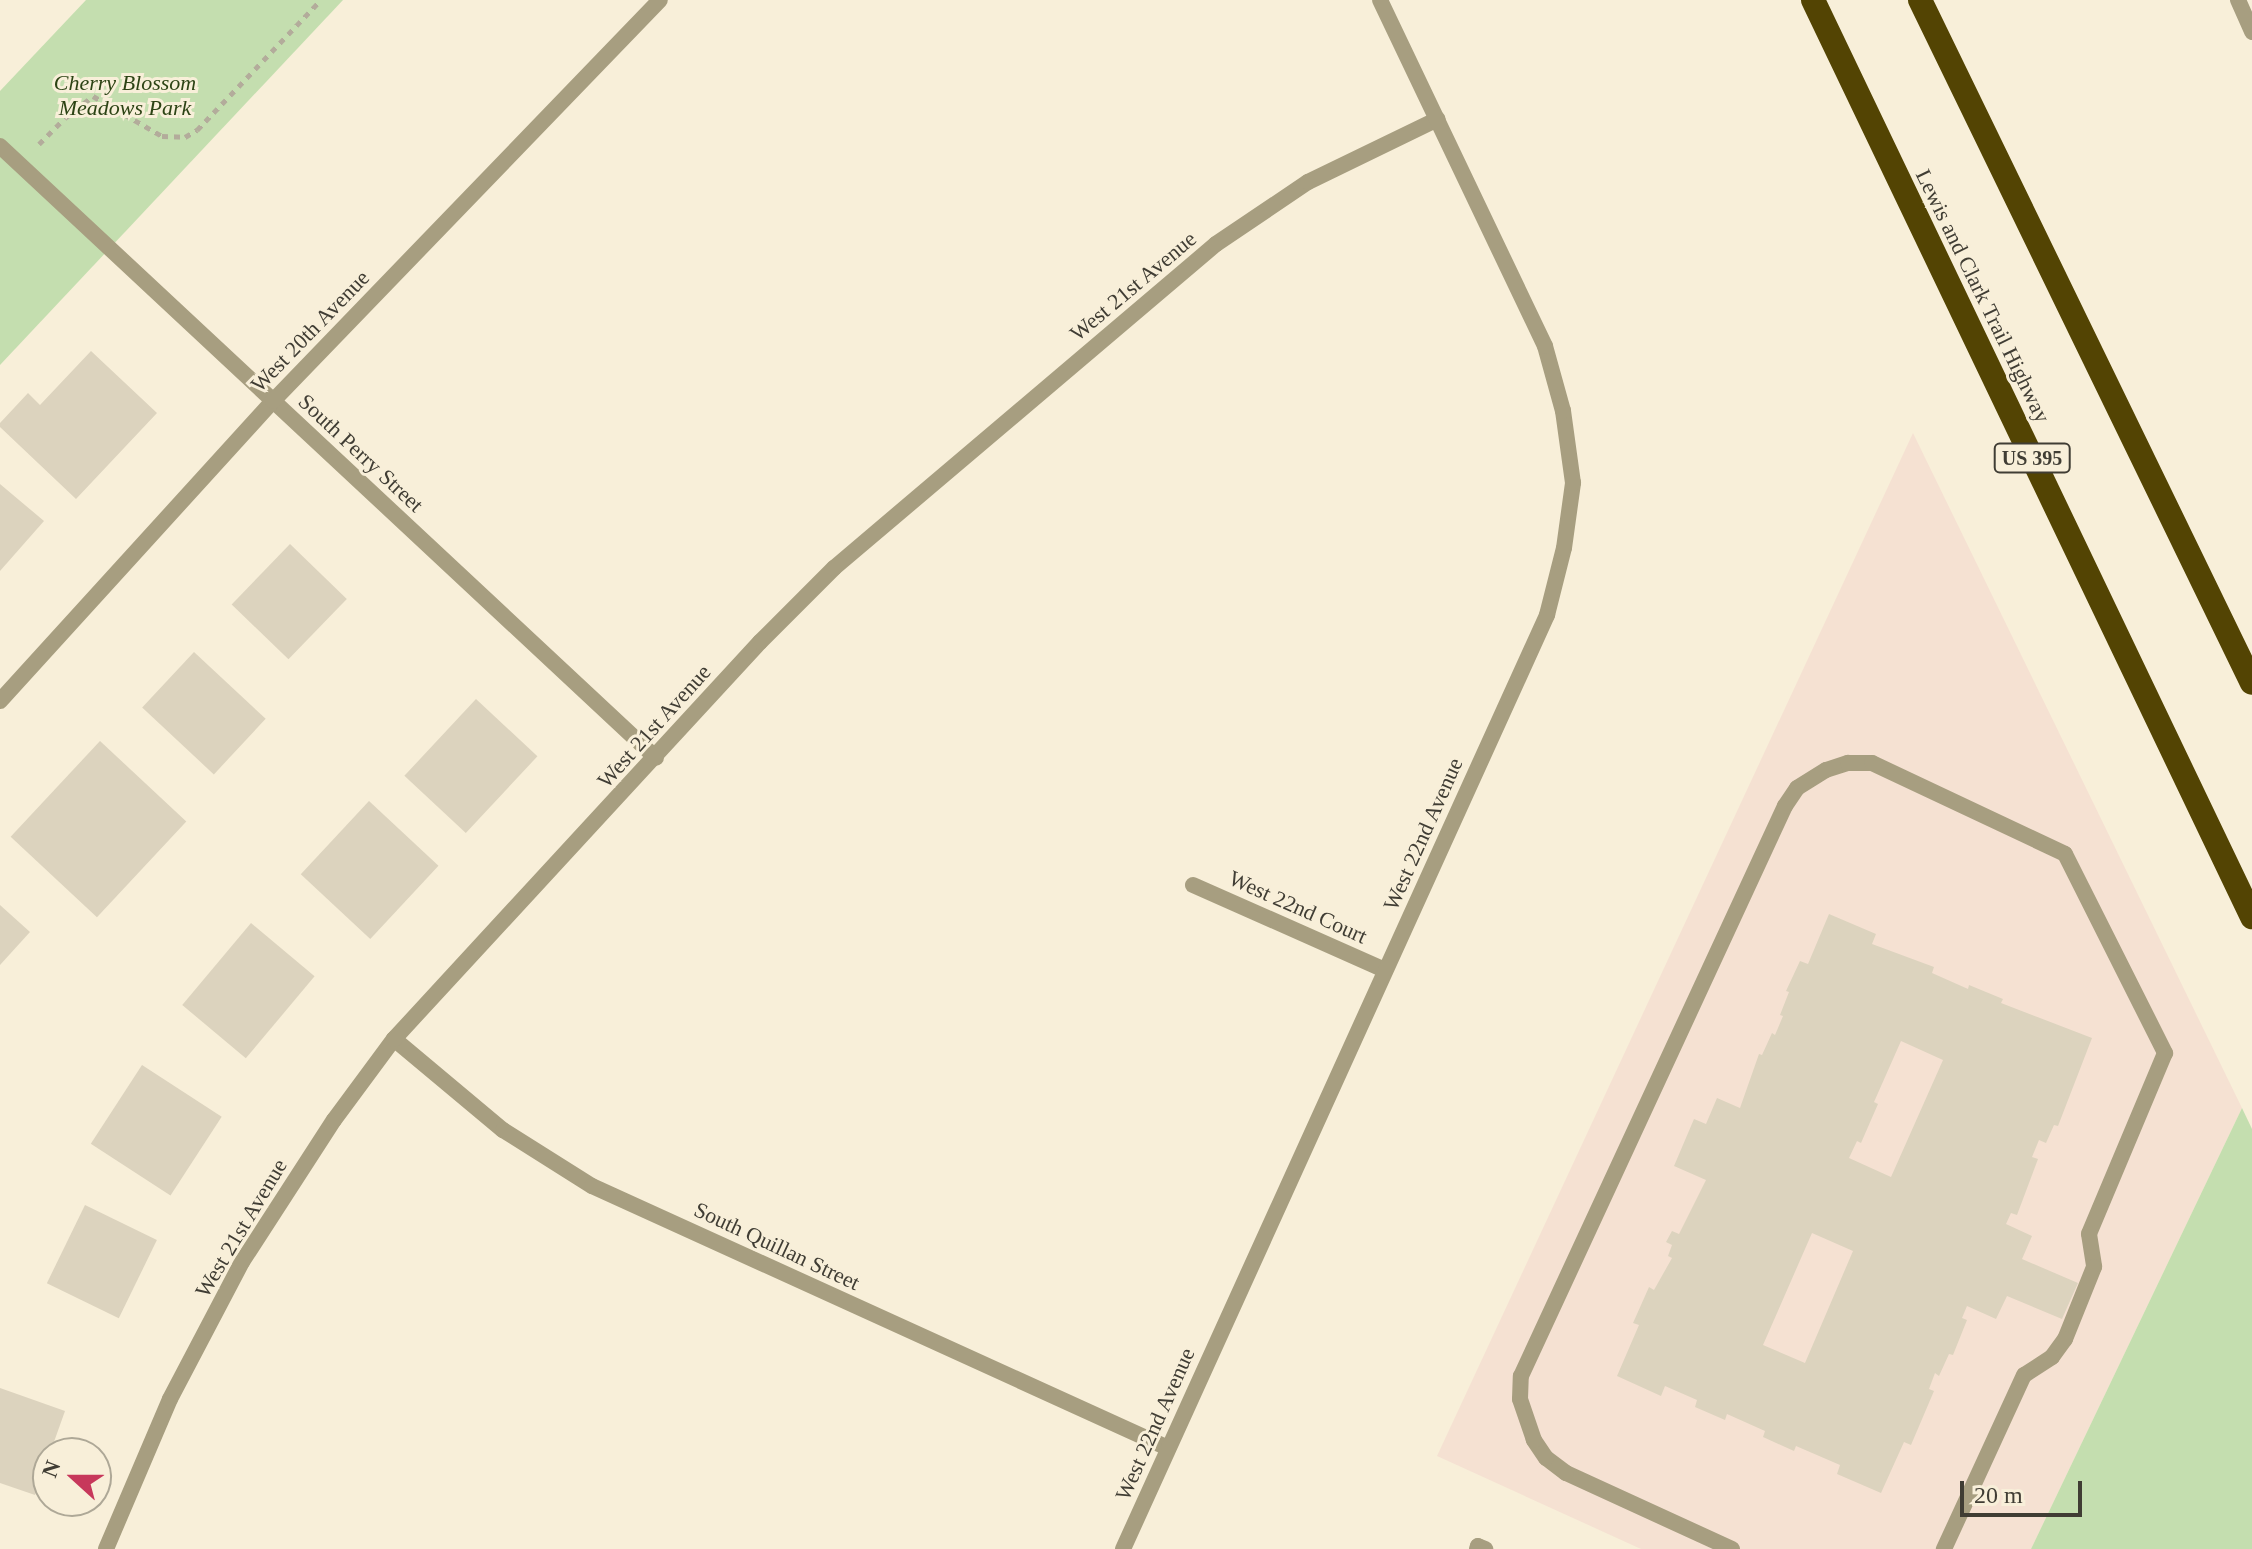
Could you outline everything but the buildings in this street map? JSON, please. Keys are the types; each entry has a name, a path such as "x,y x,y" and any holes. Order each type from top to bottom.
{"highway":[{"name":"Lewis and Clark Trail Highway","path":"1813,0 2252,917"},
{"path":"1920,0 2252,683"}],"street":[{"name":"West 20th Avenue","path":"0,701 273,401 660,0"},
{"name":"West 22nd Avenue","path":"1123,1549 1547,615 1564,548 1573,483 1563,411 1545,346 1380,0"},
{"path":"2238,0 2252,32"},
{"name":"West 21st Avenue","path":"106,1549 170,1399 242,1262 334,1120 394,1039 760,642 834,568 1216,244 1308,182 1438,119"},
{"name":"South Perry Street","path":"0,146 656,758"},
{"path":"1732,1549 1566,1473 1546,1458 1534,1440 1520,1399 1521,1376 1785,806 1797,788 1826,770 1848,763 1872,763 2065,854 2165,1053 2089,1234 2094,1267 2065,1339 2052,1357 2024,1375 1944,1549"},
{"name":"West 22nd Court","path":"1193,885 1385,970"},
{"name":"South Quillan Street","path":"394,1039 503,1130 592,1186 1168,1448"},
{"path":"1477,1549 1478,1546 1485,1549"}],"path":[{"path":"20,165 65,118 93,96 162,136 185,137 197,130 321,0"}],"shaded area":[{"path":"1913,433 2242,1108 2031,1549 1641,1549 1437,1456"}],"green space":[{"name":"Cherry Blossom Meadows Park","path":"86,0 343,0 0,365 0,91"},
{"path":"2242,1108 2252,1129 2252,1549 2031,1549"}]}
